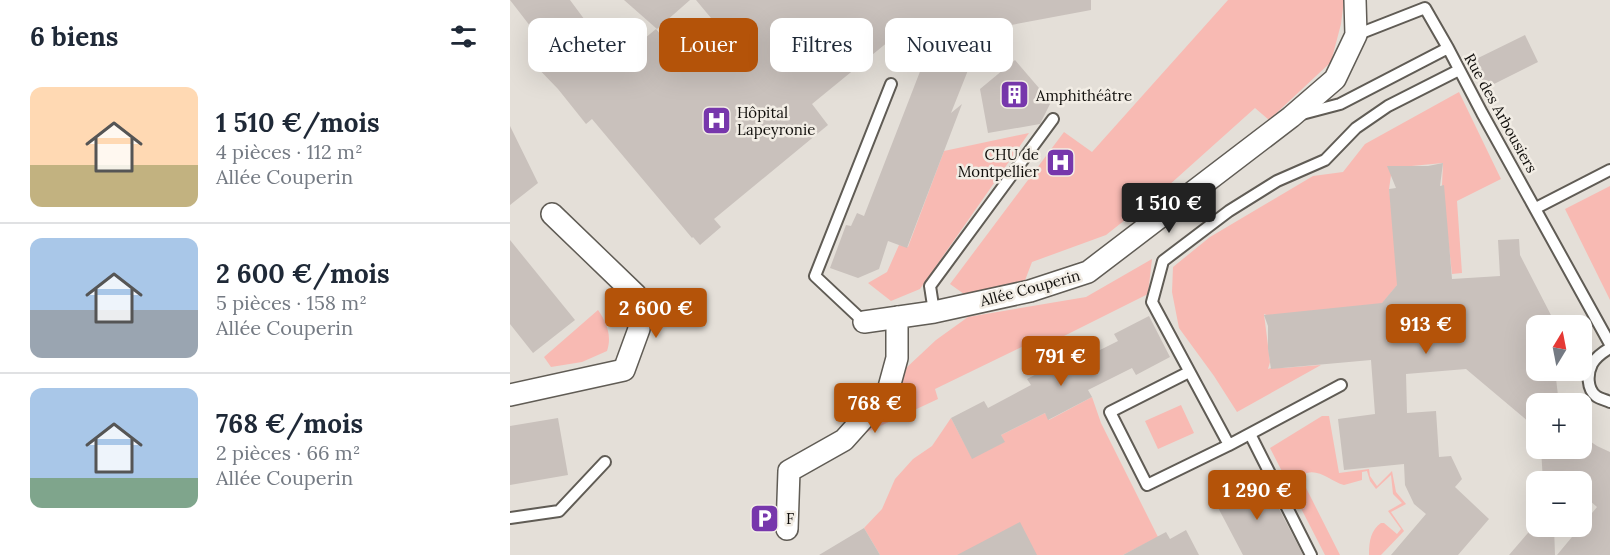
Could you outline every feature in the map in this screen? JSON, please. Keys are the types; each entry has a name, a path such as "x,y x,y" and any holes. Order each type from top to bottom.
{"street":[{"name":"Allée Couperin","path":"864,322 934,312 1030,291 1088,272 1291,117 1335,79 1356,35 1355,0"},
{"path":"510,394 624,370 639,329 636,295 552,214"},
{"path":"787,529 789,471 844,440 888,391 897,358 897,317"}],"lane":[{"path":"1356,35 1425,8 1448,48"},
{"name":"Rue des Arbousiers","path":"1291,117 1340,104 1448,48 1610,346"},
{"path":"1229,445 1152,302 1163,261 1229,211 1277,181 1325,160 1356,128 1388,106 1460,70"},
{"path":"864,322 815,276 891,84"},
{"path":"934,312 930,286 1053,119"},
{"path":"1536,208 1610,170"},
{"path":"1610,346 1592,364 1588,375 1589,387 1596,396 1610,402"},
{"path":"1189,372 1110,412 1147,485 1229,445 1341,385"},
{"path":"1250,434 1311,555"},
{"path":"510,518 559,510 604,462"}],"shaded area":[{"path":"1228,0 1344,0 1341,24 1331,62 1269,120 1255,108 1168,186 1106,235 1032,262 1024,283 964,294 950,284 1064,132 1092,152"},
{"path":"1459,92 1501,179 1457,201 1462,273 1452,274 1442,186 1443,163 1401,167 1391,175 1389,189 1400,279 1398,284 1380,306 1272,317 1264,314 1270,362 1268,369 1276,366 1283,368 1321,365 1237,412 1179,328 1172,292 1173,267 1210,237 1313,176 1343,172 1365,144"},
{"path":"1029,133 920,289 891,301 868,283 887,272 899,245 908,247 944,151"},
{"path":"1610,186 1610,300 1565,209"},
{"path":"1152,259 1148,294 1040,348 1036,340 935,389 938,399 863,434 891,397 905,369 936,340 968,317 1086,297"},
{"path":"598,310 608,330 607,351 582,362 551,367 544,357"},
{"path":"1092,397 1101,423 1158,537 1123,555 880,555 864,528 882,509 895,479 913,459 932,446 951,418 972,458 1004,442 1001,435 1045,413 1049,420"},
{"path":"1181,405 1194,433 1158,449 1145,421"},
{"path":"1322,416 1329,416 1339,473 1369,469 1370,476 1377,486 1392,471 1396,492 1406,504 1391,512 1404,531 1381,555 1369,555 1370,540 1375,529 1384,523 1397,534 1401,529 1388,511 1402,503 1393,494 1391,475 1376,489 1367,471 1362,472 1362,480 1344,485 1318,473 1302,475 1301,478 1340,555 1325,555 1270,448"}],"building":[{"name":"Hôpital Lapeyronie","path":"510,0 570,0 583,18 528,18 528,23"},
{"path":"624,0 690,0 670,18 659,18 657,29"},
{"name":"Hôpital Lapeyronie","path":"696,0 1091,0 1091,10 1013,25 1013,18 885,18 885,44 873,54 873,18 770,18 770,72 851,72 812,104 828,125 714,219 721,227 700,245 592,119 586,124 542,72 647,72 647,36 656,29 659,33 659,72 758,72 758,18 711,18"},
{"path":"1525,35 1538,62 1486,88 1472,61"},
{"name":"Amphithéâtre","path":"1015,60 1051,102 1040,124 988,133 980,89 1001,72 1013,72"},
{"name":"Hôpital Lapeyronie","path":"920,72 967,72 951,113 962,104 907,248 888,241 879,269 858,278 830,268 846,225 851,226 857,213 864,216"},
{"path":"510,126 538,183 510,205"},
{"path":"1443,163 1440,186 1444,185 1452,279 1500,276 1498,240 1519,239 1520,255 1551,315 1526,315 1526,381 1556,381 1558,393 1526,393 1526,420 1466,369 1406,374 1407,413 1436,411 1439,457 1451,456 1462,479 1455,487 1489,519 1458,555 1391,555 1426,514 1414,504 1405,485 1404,464 1344,470 1338,419 1375,414 1371,360 1271,369 1268,326 1264,315 1382,303 1397,285 1389,189 1396,188 1387,166 1428,166"},
{"path":"510,240 575,320 533,353 510,324"},
{"path":"1149,316 1170,357 1136,375 1132,368 1088,390 1092,397 1048,420 1045,413 1001,435 1005,442 972,459 951,418 984,401 988,408 1031,385 1027,379 1071,356 1074,363 1118,341 1114,334"},
{"path":"558,418 568,475 510,485 510,426"},
{"path":"1592,443 1610,452 1610,555 1557,555 1572,537 1592,537 1592,513 1597,507 1592,503 1592,471 1542,471 1542,459 1592,459"},
{"path":"1262,476 1303,555 1243,555 1214,500"},
{"path":"1020,522 1037,555 957,555"},
{"path":"864,528 880,555 819,555"},
{"path":"1186,530 1199,555 1123,555 1166,532 1170,539"},
{"path":"1526,535 1554,537 1555,555 1509,555"}],"place":[{"name":"Amphithéâtre","path":"1015,95"},
{"name":"Hôpital Lapeyronie","path":"716,121"},
{"name":"CHU de Montpellier","path":"1060,163"},
{"name":"F","path":"765,518"}]}
